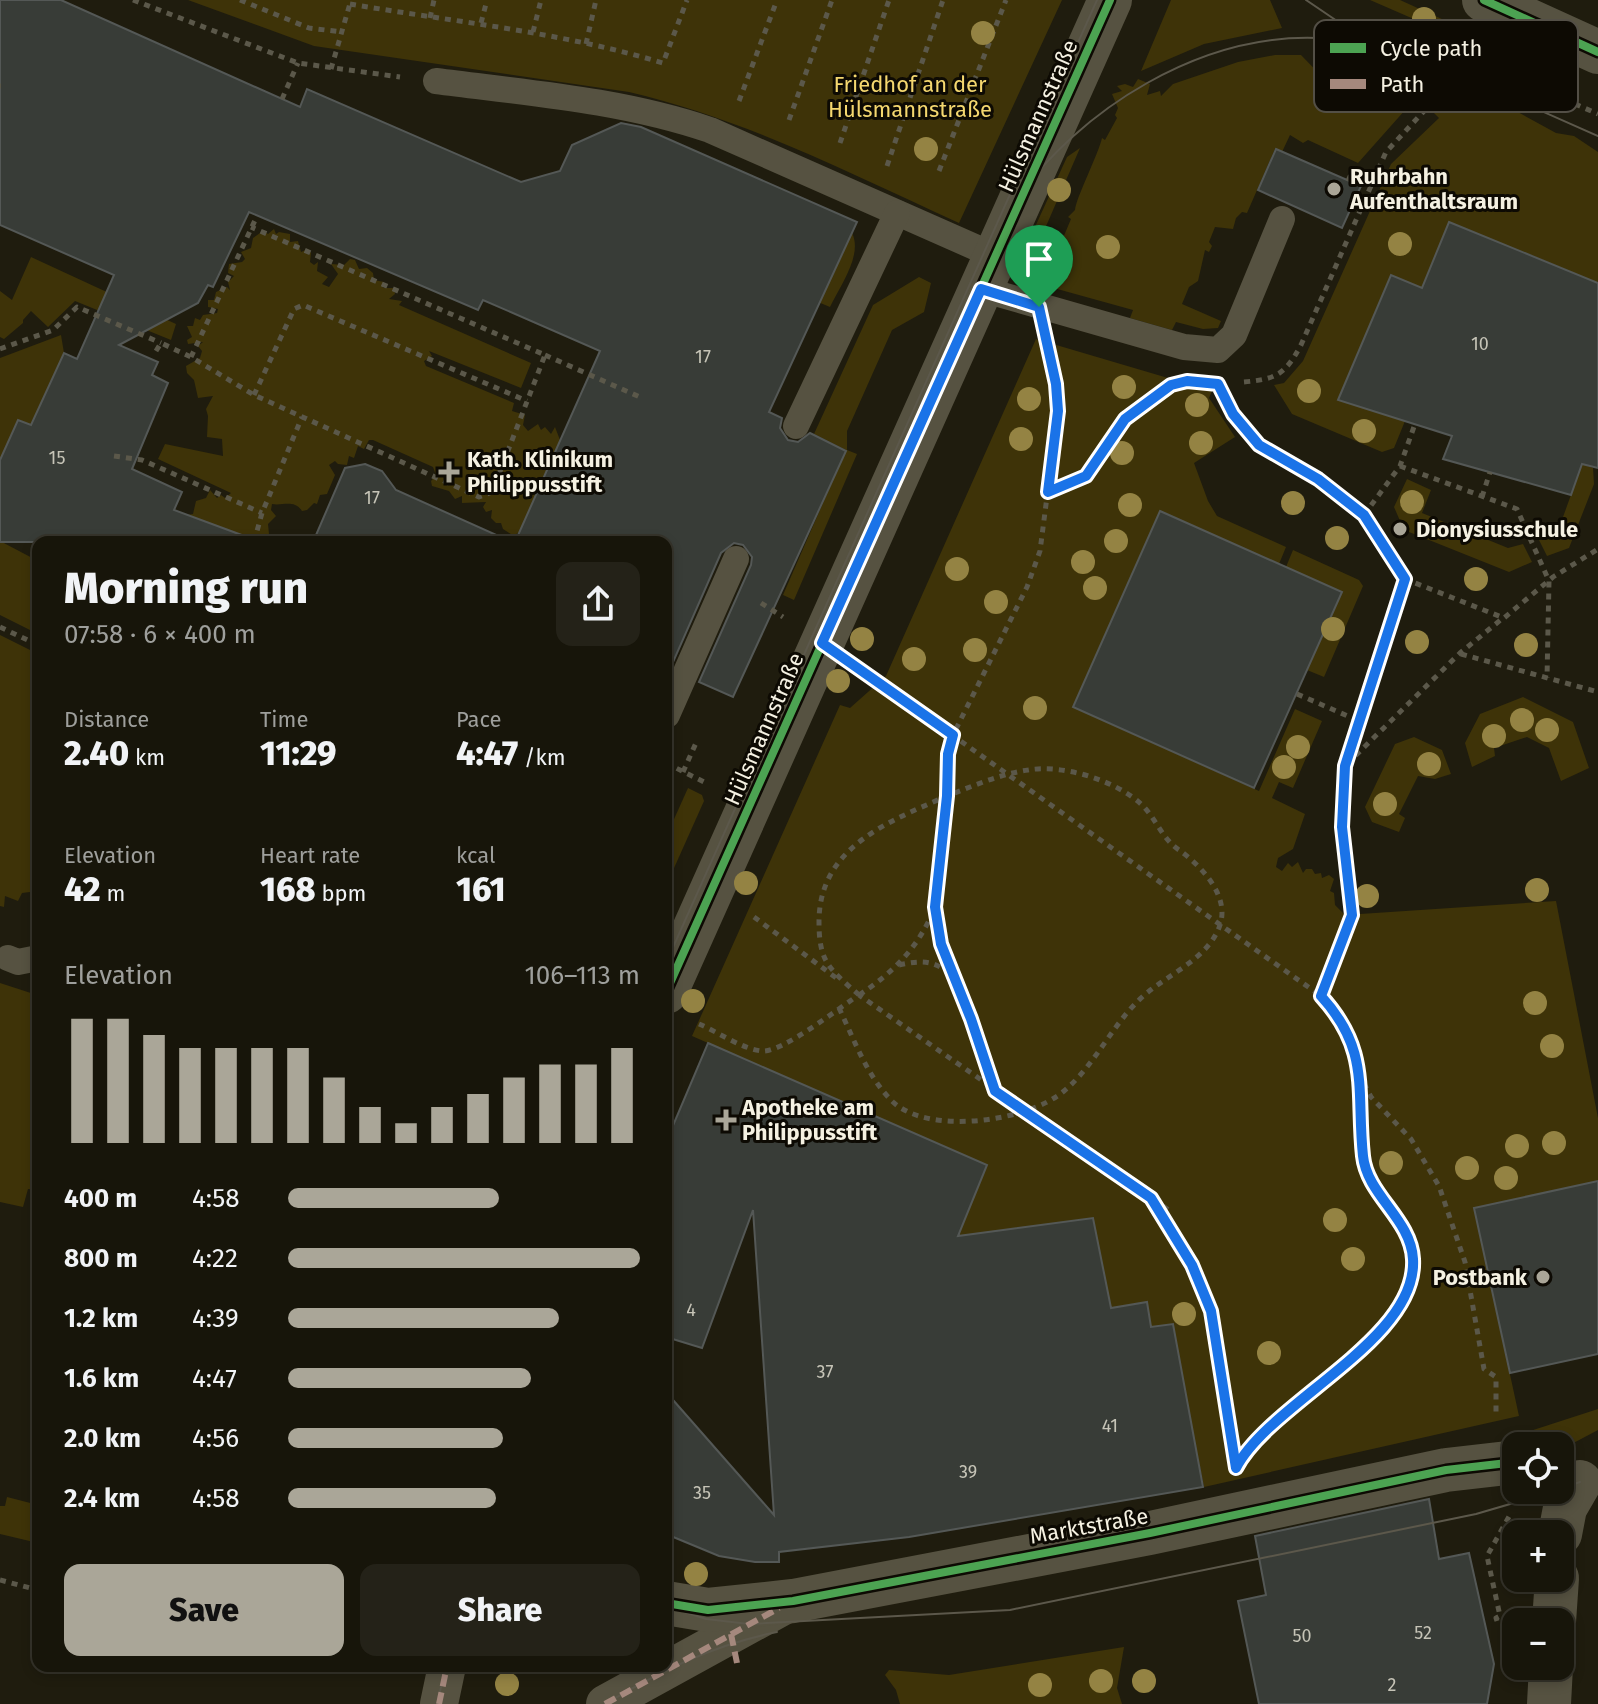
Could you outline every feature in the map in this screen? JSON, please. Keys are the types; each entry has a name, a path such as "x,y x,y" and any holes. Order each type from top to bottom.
{"street":[{"name":"Hülsmannstraße","path":"679,1006 713,888 1110,0"},
{"path":"1484,0 1528,20"},
{"path":"1578,43 1598,52"},
{"name":"Marktstraße","path":"672,1604 708,1610 793,1601 1150,1533 1446,1470 1502,1463"},
{"path":"1563,1520 1579,1476"},
{"name":"Marktstraße","path":"672,1666 734,1649 793,1601"},
{"path":"439,1704 446,1672"},
{"name":"Marktstraße","path":"605,1704 661,1672"},
{"path":"1549,1704 1550,1680"}],"lane":[{"path":"436,81 624,106 670,116 710,130 897,213 1039,307 1184,347 1218,350 1234,335 1282,219"},
{"path":"796,426 897,213"},
{"path":"672,704 736,559"},
{"path":"8,958 18,962 32,959"}],"path":[{"path":"133,0 298,63 436,81"},
{"path":"240,0 309,28 342,32"},
{"path":"262,8 264,0"},
{"path":"430,18 434,0"},
{"path":"481,23 487,0"},
{"path":"533,32 541,0"},
{"path":"586,44 596,0"},
{"path":"331,69 351,2 430,18 533,32 663,63 687,0"},
{"path":"736,110 777,0"},
{"path":"785,133 832,0"},
{"path":"836,154 889,0"},
{"path":"886,169 943,0"},
{"path":"939,171 1006,0"},
{"path":"282,99 298,63"},
{"path":"1578,105 1598,114"},
{"path":"1236,383 1274,377 1287,369 1301,345 1386,152 1423,112"},
{"path":"1348,181 1352,172 1372,181"},
{"path":"191,357 257,216"},
{"path":"251,227 642,398"},
{"path":"254,395 294,309 303,305 527,401"},
{"path":"0,349 53,330 77,307 191,357 254,395 479,497 492,492 545,355"},
{"path":"995,1091 941,944 935,907 947,796 948,754 953,735 1027,587 1040,551 1058,411 1056,384 1039,307"},
{"path":"156,351 161,343"},
{"path":"1227,384 1216,384 1233,414 1259,445 1318,479 1364,515 1405,579 1504,618"},
{"path":"1048,492 1086,476 1125,419 1171,385"},
{"path":"256,536 262,513 302,417"},
{"path":"1364,515 1400,466 1415,424"},
{"path":"114,456 142,460 262,513"},
{"path":"1400,466 1517,509 1549,581 1547,678"},
{"path":"1482,497 1490,472"},
{"path":"1345,766 1460,653 1549,581 1598,549"},
{"path":"1321,996 1352,915 1342,827 1345,766 1357,720 1405,579"},
{"path":"767,606 1010,774 1321,996 1346,1030 1361,1078 1371,1097 1411,1139 1439,1186 1465,1262 1484,1369 1496,1377 1496,1420 1502,1436"},
{"path":"0,627 32,642"},
{"path":"1460,653 1598,692"},
{"path":"1297,694 1357,720"},
{"path":"839,1008 860,1054 896,1105 931,1118 974,1121 1024,1113 1051,1101 1067,1089 1136,1002 1204,950 1221,924 1222,914 1206,873 1168,842 1153,817 1126,793 1103,780 1085,776 1042,769 1010,774 911,812 855,844 840,857 828,875 820,903 820,941 829,965 859,995"},
{"path":"713,888 1024,1113 1170,1211"},
{"path":"679,1006 754,1049 766,1052 804,1032 898,966 925,932 935,907"},
{"path":"898,966 920,960 937,963 954,976"},
{"path":"1151,1198 1192,1265 1211,1311 1236,1468 1246,1449 1263,1431 1330,1379 1367,1344 1391,1316 1411,1280 1414,1264 1411,1247 1402,1225 1366,1169 1361,1078"},
{"path":"1497,1621 1496,1618 1500,1616 1487,1556 1515,1504"},
{"path":"0,1580 32,1588"}],"green space":[{"name":"Friedhof an der Hülsmannstraße","path":"188,0 1062,0 959,223 797,149 672,103 629,92 314,46"},
{"path":"1171,0 1270,0 1282,28 1204,44 1141,71"},
{"path":"1370,0 1400,0 1444,20 1416,20"},
{"path":"1275,55 1301,55 1314,68 1314,112 1403,112 1358,163 1308,140 1303,143 1290,135 1282,152 1275,149 1247,213 1242,212 1236,218 1233,229 1215,227 1209,242 1212,246 1209,252 1205,250 1198,281 1189,287 1182,304 1221,321 1218,328 1203,329 1176,322 1172,330 1130,318 1133,310 1050,287 1055,257 1071,219 1068,217 1075,210 1102,138 1105,140 1117,118 1118,108 1112,94 1122,91 1117,86 1125,84 1133,87 1138,79 1150,84 1147,95 1160,91 1161,96 1173,84 1238,62"},
{"path":"1433,112 1518,112 1556,133 1574,136 1598,152 1598,283 1524,252 1505,249 1506,245 1449,222 1422,288 1391,275 1338,400 1405,421 1394,448 1382,452 1292,414 1274,385 1284,383 1303,361 1391,164 1439,118"},
{"path":"1080,148 1037,247 1029,278 1017,273 1019,262 1067,157"},
{"path":"274,229 276,234 290,234 290,242 298,241 301,252 308,249 310,262 314,265 318,262 317,271 328,277 322,284 329,287 338,274 331,264 344,265 350,259 355,260 359,269 367,268 373,273 374,280 384,282 383,288 394,288 395,294 389,299 402,301 399,305 531,363 521,388 429,351 432,356 424,361 426,366 514,403 512,411 525,415 523,425 528,431 538,424 541,430 545,427 551,434 555,427 560,440 533,502 565,517 524,528 514,536 491,518 492,510 486,512 483,507 486,502 462,503 462,496 455,499 449,491 432,486 431,481 436,475 433,467 369,440 364,449 358,446 354,458 349,456 347,465 335,461 329,465 335,475 327,494 320,495 317,504 302,511 292,504 272,504 271,510 276,516 268,524 269,534 184,536 186,515 193,514 196,501 206,498 210,490 217,498 221,495 225,498 231,493 158,459 165,444 223,456 222,439 207,437 206,409 213,396 198,398 194,380 187,373 186,366 200,358 202,351 198,346 203,342 188,344 187,340 192,337 187,326 193,326 195,318 200,320 203,315 217,313 218,309 208,307 208,300 214,300 216,292 227,287 230,290 228,282 234,276 228,273 229,264 242,262 245,259 241,252 251,248 253,238 263,231 268,234"},
{"path":"852,233 855,242 853,261 830,307 818,302 820,251 840,260"},
{"path":"31,257 176,324 171,340 75,301 48,327 31,311 23,323 4,339 0,337 0,291 12,300"},
{"path":"919,277 931,283 924,312 892,330 847,431 847,450 857,454 794,600 783,595 846,450 814,434 873,305"},
{"path":"61,335 64,353 31,425 18,420 0,460 0,358"},
{"path":"1036,339 1212,391 1209,398 1235,437 1194,463 1208,501 1217,516 1286,547 1279,564 1160,511 1073,707 1259,791 1295,709 1322,721 1293,788 1279,782 1272,798 1305,814 1293,849 1278,858 1276,867 1282,871 1288,863 1292,867 1298,862 1303,873 1306,869 1312,869 1315,874 1321,873 1322,878 1329,875 1334,879 1330,891 1334,893 1335,905 1345,915 1556,901 1598,1118 1598,1181 1474,1208 1519,1416 1204,1487 1171,1325 1151,1327 1146,1304 1111,1311 1093,1219 958,1237 987,1165 692,1036 840,705 850,708 886,676"},
{"path":"1582,464 1593,468 1594,484 1569,548 1547,556 1539,540 1558,531"},
{"path":"1407,479 1431,490 1422,513 1508,548 1523,544 1532,562 1509,572 1404,530 1394,507"},
{"path":"0,541 32,558 32,631 0,615"},
{"path":"1293,550 1359,580 1363,586 1324,677 1307,670 1342,593 1286,567"},
{"path":"0,635 32,651 32,892 22,893 18,901 5,896 4,907 0,906"},
{"path":"1523,697 1573,722 1589,768 1561,781 1549,748 1527,737 1494,748 1495,756 1472,767 1465,743 1480,714"},
{"path":"1414,737 1442,750 1451,774 1435,779 1418,776 1399,814 1405,818 1399,832 1372,822 1365,807 1395,744"},
{"path":"688,788 702,795 704,801 672,873 672,824"},
{"path":"0,983 32,993 32,1189 28,1189 23,1207 0,1202"},
{"path":"1598,1409 1598,1430 1574,1443 1574,1432 1527,1432"},
{"path":"7,1497 32,1503 32,1542 0,1534 0,1506 5,1506"},
{"path":"1124,1647 1117,1688 1122,1704 900,1704 896,1690 885,1675 889,1670 949,1675"}],"building":[{"path":"0,0 61,0 300,107 307,89 521,182 560,171 572,145 621,123 641,127 857,222 769,412 782,418 780,428 788,440 798,442 810,433 846,451 733,697 699,682 751,565 752,557 743,545 734,543 721,553 672,664 672,536 518,536 600,351 483,300 478,310 249,212 213,287 208,285 198,303 119,345 158,362 152,375 168,383 132,469 182,492 174,510 244,536 32,536 32,542 0,542 0,460 18,420 31,425 64,353 77,359 114,275 0,225"},
{"name":"Ruhrbahn Aufenthaltsraum","path":"1276,149 1361,186 1342,228 1258,190"},
{"path":"1449,222 1598,283 1598,468 1582,464 1571,495 1443,459 1452,436 1338,400 1391,275 1422,288"},
{"path":"365,464 382,471 396,490 499,536 316,536 345,468"},
{"path":"1160,511 1342,592 1254,788 1073,707"},
{"path":"708,1043 987,1165 958,1236 1093,1218 1111,1308 1147,1302 1151,1327 1173,1324 1203,1487 909,1537 779,1552 779,1562 719,1556 672,1536 672,1399 774,1515 753,1210 702,1348 672,1339 672,1128"},
{"name":"Postbank","path":"1598,1181 1598,1354 1510,1373 1474,1208"},
{"path":"1429,1499 1439,1559 1469,1553 1494,1664 1487,1704 1259,1704 1238,1601 1266,1595 1255,1536"}],"tram line":[{"path":"672,950 1097,0"},
{"path":"1306,0 1336,20"},
{"path":"1014,202 1041,168 1073,136 1147,83 1187,63 1230,49 1273,40 1314,38"},
{"path":"1544,112 1598,136"},
{"path":"1574,1484 1580,1482"},
{"path":"672,1608 706,1619 749,1624 1010,1610 1476,1514 1510,1504"},
{"path":"672,1668 731,1644 777,1632"},
{"path":"437,1704 445,1672"},
{"path":"605,1704 664,1672"}],"marked path":[{"path":"672,1667 779,1608"},
{"path":"731,1634 737,1663"},
{"path":"439,1704 446,1672"},
{"path":"605,1704 663,1672"}],"cycle path":[{"path":"672,979 1110,0"},
{"path":"1484,0 1528,20"},
{"path":"1578,43 1598,52"},
{"path":"672,1604 708,1610 793,1601 1150,1533 1446,1470 1502,1464"}],"place":[{"name":"Ruhrbahn Aufenthaltsraum","path":"1334,189"},
{"name":"Kath. Klinikum Philippusstift","path":"449,472"},
{"name":"Dionysiusschule","path":"1400,529"},
{"name":"Apotheke am Philippusstift","path":"726,1120"},
{"name":"Postbank","path":"1543,1277"}],"route":[{"path":"981,289 1039,307 1056,384 1058,411 1048,492 1086,476 1110,436 1125,419 1171,385 1187,381 1218,384 1233,414 1259,445 1339,493 1364,515 1405,579 1357,720 1345,766 1342,827 1352,915 1321,996 1351,1039 1361,1078 1366,1169 1402,1225 1413,1255 1413,1272 1407,1290 1391,1316 1356,1356 1263,1431 1246,1449 1236,1468 1211,1311 1192,1265 1151,1198 995,1091 941,944 935,907 947,796 948,754 953,735 822,643 981,289"}]}
